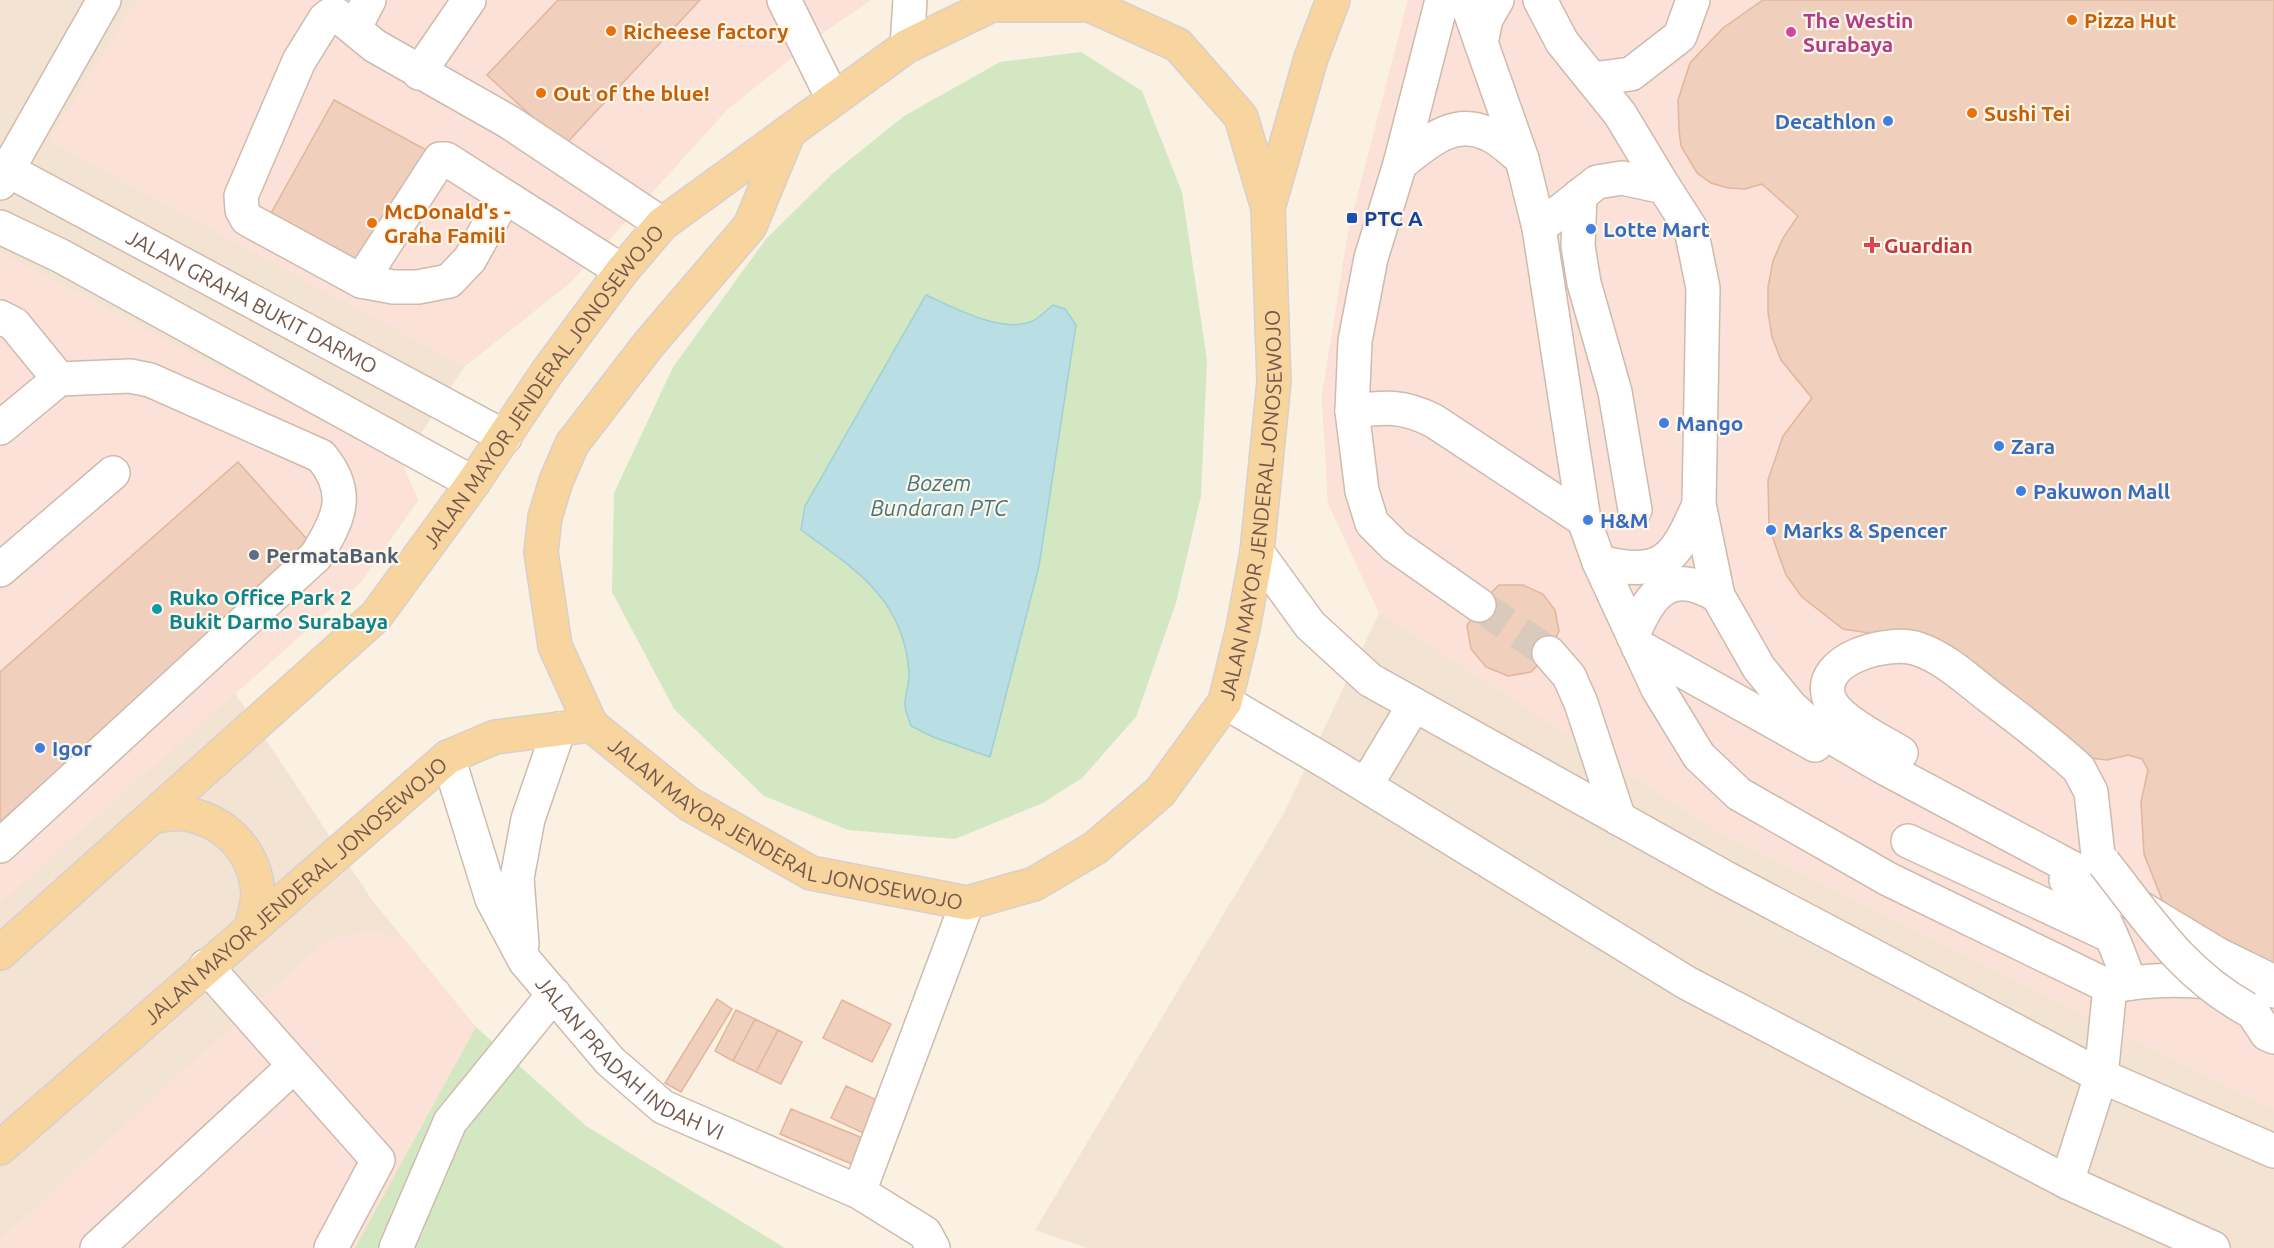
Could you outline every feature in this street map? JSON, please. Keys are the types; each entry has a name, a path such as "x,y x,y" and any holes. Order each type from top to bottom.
{"main road":[{"name":"JALAN MAYOR JENDERAL JONOSEWOJO","path":"0,1148 252,925 448,757 495,737 591,725 689,804 811,873 967,903 1034,884 1095,848 1160,792 1225,702 1243,628 1257,552 1274,381 1268,208 1311,58 1333,0"},
{"name":"JALAN MAYOR JENDERAL JONOSEWOJO","path":"0,953 376,616 505,437 548,370 622,270 662,224 756,157 791,128 907,46 998,2"},
{"path":"998,2 1090,5 1178,45 1241,117 1268,208"},
{"path":"591,725 555,646 541,552 544,517 556,481 572,444 649,344 750,226 791,128"},
{"path":"155,816 185,813 214,822 238,840 253,866 258,896 252,925"}],"street":[{"path":"2,173 104,0"},
{"path":"419,73 469,0"},
{"path":"784,0 833,99"},
{"path":"907,46 910,0"},
{"path":"1442,0 1400,164 1371,258 1357,329 1352,411 1362,491 1372,523 1395,546 1479,605"},
{"path":"1466,0 1522,159 1539,228 1584,520 1599,562 1658,689 1699,756 1739,794 1888,879 2120,985 2218,982 2262,1007 2267,1034 2274,1037"},
{"path":"1481,43 1486,19 1497,0"},
{"path":"1540,0 1562,42 1620,114 1691,229 1703,288 1699,504 1718,596 1759,668 1791,707 1811,725 1881,766 2091,879 2217,954 2260,977 2274,981"},
{"path":"1592,79 1631,74 1680,36 1693,0"},
{"path":"504,198 470,259 449,281 417,287 393,287 361,281 247,219 242,210 241,196 265,135 304,53 330,15 362,14 375,46 509,122 662,224"},
{"path":"1400,164 1438,134 1461,129 1488,133 1522,159"},
{"path":"361,281 440,159 446,159 504,198 622,270"},
{"name":"JALAN GRAHA BUKIT DARMO","path":"2,173 505,437"},
{"path":"1539,228 1597,182 1622,178 1664,187"},
{"path":"1580,195 1578,246 1584,283 1616,392 1635,510"},
{"path":"0,227 62,256 472,483"},
{"path":"0,317 14,324 58,379"},
{"path":"0,428 58,379 130,376 150,380 321,456 335,473 338,482 339,513 335,525 316,556 0,846"},
{"path":"1352,411 1390,407 1412,410 1434,421 1584,520"},
{"path":"0,570 112,473"},
{"path":"1599,562 1644,567 1665,562 1685,536 1699,504"},
{"path":"1257,552 1310,625 1370,680 1619,819 2102,1076 2274,1151"},
{"path":"1636,641 1647,604 1664,589 1675,583 1690,583 1718,596"},
{"path":"1636,641 1795,734 2078,886 2095,903 2111,936 2120,985 2102,1076 2067,1182"},
{"path":"2101,859 2091,792 2079,769 1952,667 1918,648 1885,647 1845,660 1828,683 1829,698 1839,714 1910,758 2028,823 2101,859 2178,957 2216,992 2262,1007"},
{"path":"1549,653 1569,676 1581,703 1619,819"},
{"path":"1225,702 1366,785 1687,983 2067,1182 2213,1248"},
{"path":"1366,785 1414,705"},
{"path":"523,955 518,878 528,819 559,729"},
{"name":"JALAN PRADAH INDAH VI","path":"448,757 492,899 523,955 610,1061 663,1107 859,1192 888,1207 925,1233 933,1248"},
{"path":"1908,841 2111,936"},
{"path":"859,1192 967,903"},
{"path":"206,966 378,1160 330,1248"},
{"path":"396,1248 450,1122 554,994"},
{"path":"97,1248 294,1066"}],"shaded area":[{"path":"0,0 425,0 572,281 464,367 402,463 418,500 361,582 235,693 372,900 476,1027 586,1126 635,1157 584,1248 0,1248"},
{"path":"137,0 871,0 820,35 727,110 572,281 464,367 48,141"},
{"path":"1408,0 2274,0 2274,1248 1087,1248 1035,1230 1284,813 1379,613 1328,503 1322,396 1348,233"},
{"path":"1408,0 2274,0 2274,1110 1711,828 1379,613 1328,503 1322,396 1348,233"},
{"path":"0,252 401,463 418,500 361,582 0,903"},
{"path":"371,929 404,939 476,1027 355,1248 0,1248 0,1239 326,940"}],"green space":[{"path":"1081,52 1142,91 1182,192 1207,360 1201,496 1176,603 1136,717 1082,778 1043,803 955,839 848,830 764,796 674,709 612,592 614,493 673,367 766,239 832,174 904,116 1000,62"},
{"path":"476,1027 586,1126 785,1248 355,1248"}],"water":[{"name":"Bozem Bundaran PTC","path":"926,295 963,312 1005,324 1033,321 1053,305 1065,309 1076,325 1039,566 990,757 933,737 911,726 905,707 909,676 905,647 898,624 887,605 858,573 801,530 805,506"}],"building":[{"path":"558,0 700,0 564,146 487,75"},
{"name":"Pakuwon Mall","path":"1763,0 2274,0 2274,972 2179,922 2163,902 2144,854 2141,802 2148,770 2142,759 2128,755 2107,760 2081,757 1876,634 1843,629 1802,597 1786,575 1769,527 1768,480 1783,436 1812,398 1781,360 1772,337 1768,312 1768,287 1773,261 1783,238 1798,216 1762,184 1745,189 1728,188 1711,183 1697,173 1681,146 1679,130 1678,100 1690,63 1723,28"},
{"path":"334,100 430,152 361,277 265,224"},
{"name":"Ruko Office Park 2 Bukit Darmo Surabaya","path":"238,462 313,546 0,822 0,672"},
{"path":"1499,585 1523,585 1543,594 1555,610 1559,631 1549,653 1531,672 1508,676 1486,667 1471,649 1467,626 1479,605"},
{"path":"717,999 732,1009 681,1092 665,1083"},
{"path":"842,1000 891,1024 872,1062 823,1038"},
{"path":"736,1010 755,1019 733,1061 715,1051"},
{"path":"755,1019 778,1030 756,1072 733,1061"},
{"path":"778,1030 802,1042 781,1084 756,1072"},
{"path":"846,1086 890,1106 874,1138 831,1118"},
{"path":"791,1109 870,1141 859,1167 780,1134"}],"tunnel":[{"path":"1479,605 1549,653"}],"place":[{"name":"Pizza Hut","path":"2072,20"},
{"name":"Richeese factory","path":"611,31"},
{"name":"The Westin Surabaya","path":"1791,32"},
{"name":"Out of the blue!","path":"541,93"},
{"name":"Sushi Tei","path":"1972,113"},
{"name":"Decathlon","path":"1888,121"},
{"name":"PTC A","path":"1352,218"},
{"name":"McDonald's - Graha Famili","path":"372,223"},
{"name":"Lotte Mart","path":"1591,229"},
{"name":"Guardian","path":"1872,245"},
{"name":"Mango","path":"1664,423"},
{"name":"Zara","path":"1999,446"},
{"name":"Pakuwon Mall","path":"2021,491"},
{"name":"H&M","path":"1588,520"},
{"name":"Marks & Spencer","path":"1771,530"},
{"name":"PermataBank","path":"254,555"},
{"name":"Ruko Office Park 2 Bukit Darmo Surabaya","path":"157,609"},
{"name":"Igor","path":"40,748"}]}
